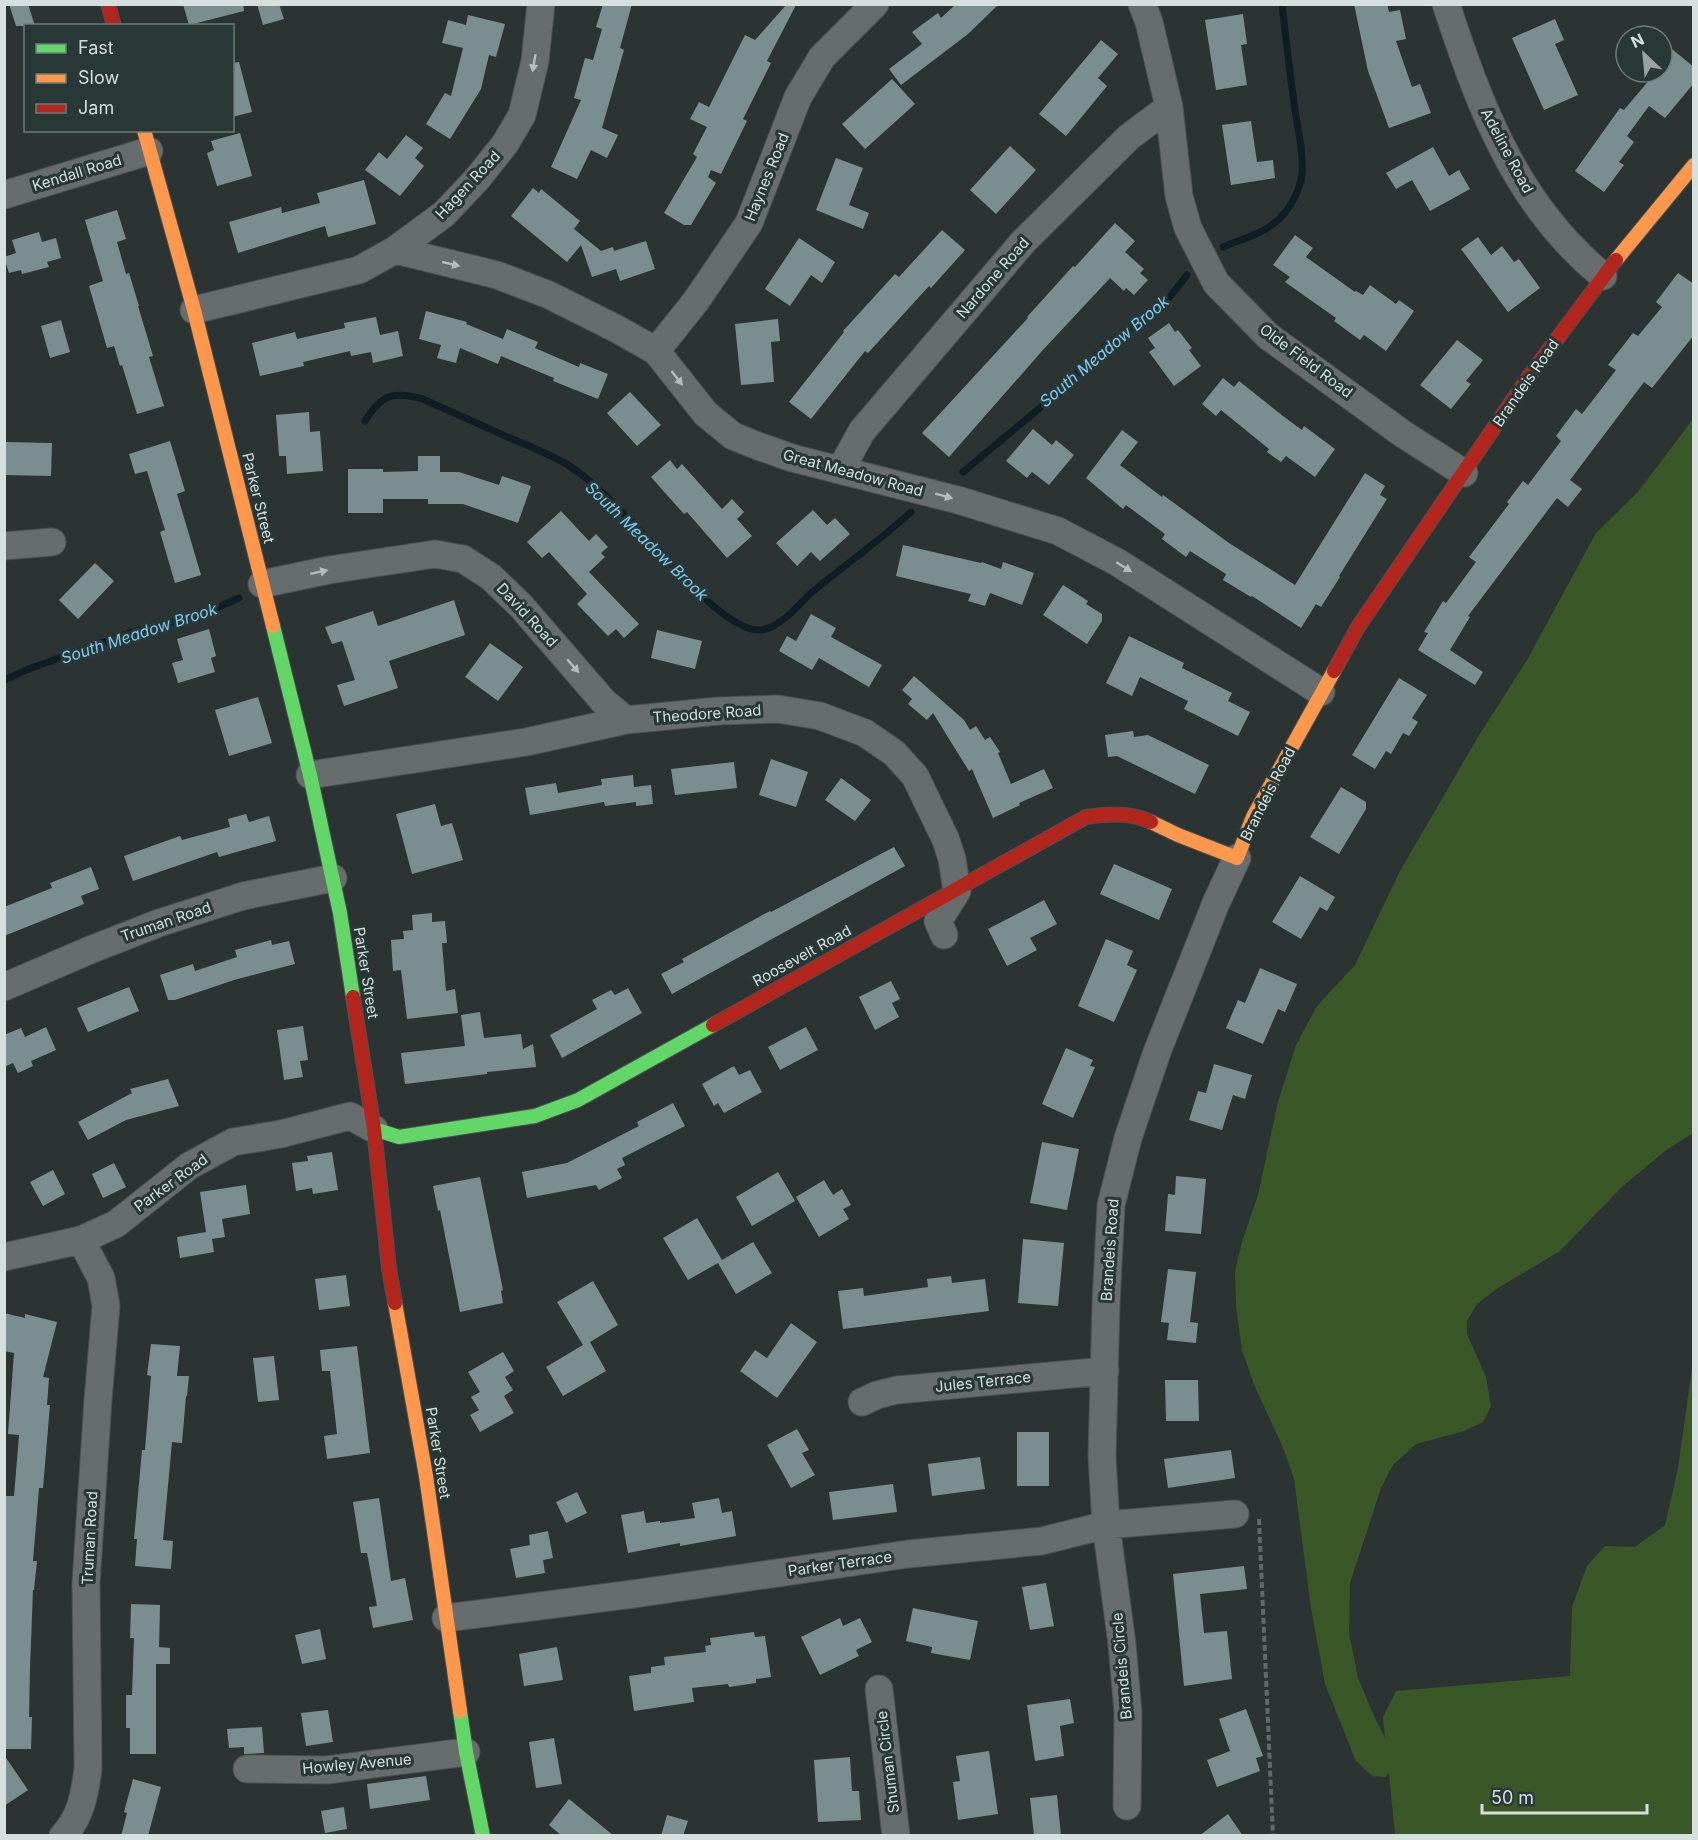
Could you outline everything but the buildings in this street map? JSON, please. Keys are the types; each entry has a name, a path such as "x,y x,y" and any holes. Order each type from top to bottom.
{"street":[{"path":"108,4 113,24"},
{"name":"Hagen Road","path":"194,310 359,270 394,250 444,214 506,144 522,115 535,61 541,4"},
{"name":"Haynes Road","path":"656,351 696,301 750,223 798,97 822,57 875,4"},
{"name":"Olde Field Road","path":"1142,4 1157,51 1169,107 1179,196 1188,228 1216,282 1268,336 1403,434 1464,473"},
{"name":"Adeline Road","path":"1446,4 1478,97 1512,166 1542,215 1581,258 1603,276"},
{"name":"Nardone Road","path":"841,469 862,431 1023,242 1129,137 1169,107"},
{"name":"Kendall Road","path":"4,195 147,141"},
{"name":"Parker Street","path":"147,141 194,310 310,775 340,913 374,1129 389,1268 426,1476 466,1752 483,1836"},
{"name":"Brandeis Road","path":"1106,1525 1102,1457 1111,1205 1125,1149 1156,1052 1253,817 1358,627 1530,375 1603,276 1694,165"},
{"name":"Great Meadow Road","path":"394,250 497,274 549,295 617,329 656,351 706,414 733,435 792,458 958,500 1059,531 1117,562 1321,692"},
{"path":"4,546 52,542"},
{"name":"David Road","path":"262,584 329,570 435,554 463,559 490,577 521,606 604,702 626,720"},
{"name":"Theodore Road","path":"310,775 526,742 626,720 719,711 778,709 820,716 865,733 894,753 915,776 946,840 952,859 957,891"},
{"name":"Roosevelt Road","path":"374,1129 399,1137 535,1116 578,1100 897,921 957,891 1086,817 1113,813 1143,818 1178,835 1237,858"},
{"name":"Truman Road","path":"4,987 159,923 243,896 333,878"},
{"path":"944,935 938,921 957,891"},
{"name":"Parker Road","path":"4,1257 81,1240 116,1224 189,1166 233,1142 281,1134 350,1116 374,1129"},
{"name":"Truman Road","path":"63,1836 73,1826 85,1795 88,1768 86,1582 106,1306 101,1278 81,1240"},
{"name":"Jules Terrace","path":"862,1402 897,1390 1105,1371"},
{"name":"Parker Terrace","path":"446,1618 633,1594 908,1554 1042,1541 1106,1525 1235,1514"},
{"name":"Brandeis Circle","path":"1106,1525 1122,1644 1128,1712 1127,1806"},
{"name":"Shuman Circle","path":"879,1689 896,1836"},
{"name":"Howley Avenue","path":"247,1770 327,1770 466,1752"}],"path":[{"path":"1235,1514 1259,1512 1273,1836"}],"green space":[{"path":"1693,419 1693,1133 1665,1151 1623,1186 1560,1251 1498,1288 1477,1304 1467,1321 1467,1334 1486,1377 1491,1406 1483,1422 1464,1431 1416,1444 1393,1465 1381,1488 1350,1583 1349,1632 1358,1678 1385,1738 1383,1717 1396,1691 1570,1676 1572,1607 1587,1566 1605,1546 1635,1547 1665,1525 1678,1468 1693,1361 1693,1835 1395,1835 1389,1773 1385,1777 1372,1776 1356,1761 1325,1684 1311,1608 1294,1479 1242,1350 1236,1306 1235,1271 1258,1195 1278,1102 1296,1045 1317,1006 1355,965 1400,871 1478,737 1527,660 1596,533 1638,492"}],"waterway":[{"name":"South Meadow Brook","path":"1223,247 1260,232 1273,224 1284,214 1301,180 1301,150 1282,4"},
{"name":"South Meadow Brook","path":"963,472 1047,402 1109,343 1165,303 1187,275"},
{"name":"South Meadow Brook","path":"365,421 383,400 396,395 404,395 423,399 561,461 601,491 702,596 718,610 748,628 762,630 780,622 812,592 911,512"},
{"name":"South Meadow Brook","path":"4,680 129,633 200,615 239,598"}],"traffic: fast":[{"path":"273,626 310,775 340,913 353,997"},
{"path":"374,1129 399,1137 535,1116 578,1100 713,1025"},
{"path":"460,1711 483,1836"}],"traffic: slow":[{"path":"145,132 194,310 273,626"},
{"path":"1616,260 1694,165"},
{"path":"1151,822 1237,858 1253,817 1334,671"},
{"path":"395,1303 426,1476 460,1711"}],"traffic: jam":[{"path":"108,4 113,24"},
{"path":"1334,671 1358,627 1530,375 1616,260"},
{"path":"713,1025 1086,817 1127,815 1151,822"},
{"path":"353,997 374,1129 395,1303"}]}
